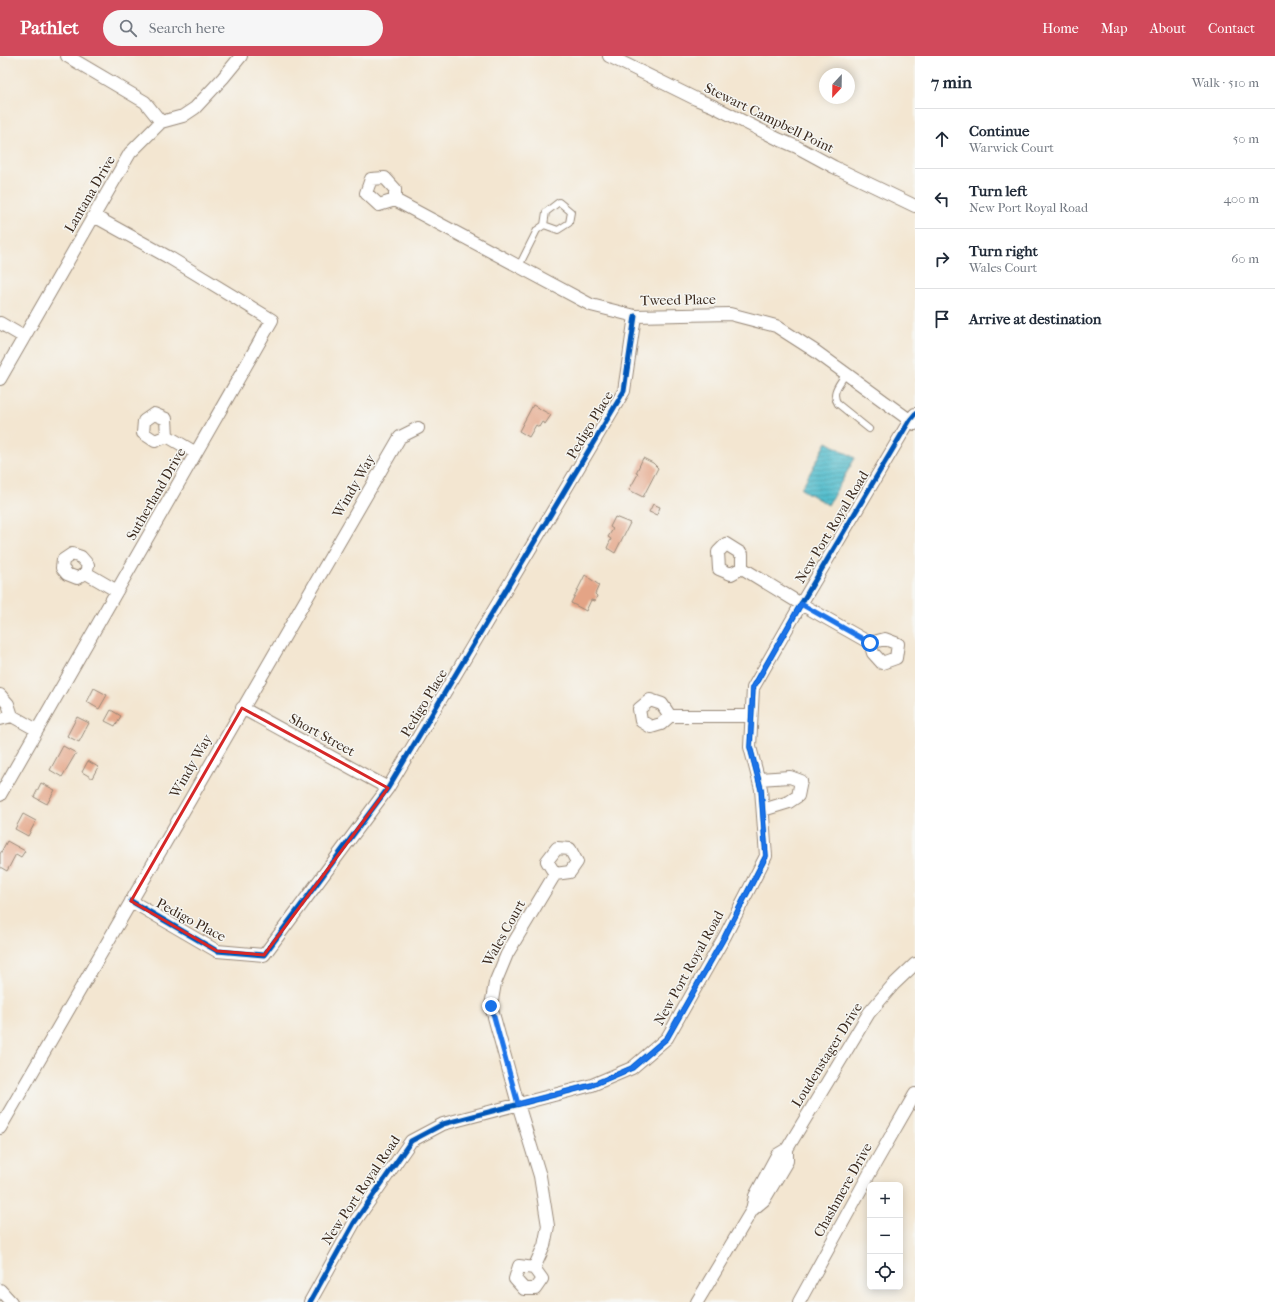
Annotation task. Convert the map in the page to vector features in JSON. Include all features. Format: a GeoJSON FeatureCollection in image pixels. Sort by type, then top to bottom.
{"type":"FeatureCollection","features":[{"type":"Feature","properties":{"kind":"street"},"geometry":{"type":"LineString","coordinates":[[67,56],[145,102],[161,122]]}},
{"type":"Feature","properties":{"kind":"street","name":"Lantana Drive"},"geometry":{"type":"LineString","coordinates":[[0,378],[130,153],[161,122],[183,116],[195,108],[241,56]]}},
{"type":"Feature","properties":{"kind":"street","name":"Stewart Campbell Point"},"geometry":{"type":"LineString","coordinates":[[609,56],[788,143],[838,170],[915,206]]}},
{"type":"Feature","properties":{"kind":"street","name":"Tweed Place"},"geometry":{"type":"LineString","coordinates":[[395,200],[591,305],[635,316],[730,314],[776,326],[815,351],[846,374],[913,419]]}},
{"type":"Feature","properties":{"kind":"street","name":"Sutherland Drive"},"geometry":{"type":"LineString","coordinates":[[0,795],[272,320],[161,253],[94,216]]}},
{"type":"Feature","properties":{"kind":"street","name":"Pedigo Place"},"geometry":{"type":"LineString","coordinates":[[131,901],[217,951],[264,955],[388,788],[624,391],[635,316]]}},
{"type":"Feature","properties":{"kind":"street"},"geometry":{"type":"LineString","coordinates":[[0,323],[24,337]]}},
{"type":"Feature","properties":{"kind":"street","name":"New Port Royal Road"},"geometry":{"type":"LineString","coordinates":[[310,1302],[354,1223],[411,1141],[443,1124],[592,1085],[632,1068],[667,1038],[725,936],[766,856],[761,789],[750,747],[753,688],[801,604],[913,419]]}},
{"type":"Feature","properties":{"kind":"street","name":"Windy Way"},"geometry":{"type":"LineString","coordinates":[[0,1128],[400,437],[418,428]]}},
{"type":"Feature","properties":{"kind":"street"},"geometry":{"type":"LineString","coordinates":[[167,436],[196,453]]}},
{"type":"Feature","properties":{"kind":"street"},"geometry":{"type":"LineString","coordinates":[[742,568],[801,604],[870,643]]}},
{"type":"Feature","properties":{"kind":"street"},"geometry":{"type":"LineString","coordinates":[[86,574],[117,591]]}},
{"type":"Feature","properties":{"kind":"street"},"geometry":{"type":"LineString","coordinates":[[0,695],[8,704],[6,718],[37,730]]}},
{"type":"Feature","properties":{"kind":"street","name":"Short Street"},"geometry":{"type":"LineString","coordinates":[[242,708],[388,788]]}},
{"type":"Feature","properties":{"kind":"street"},"geometry":{"type":"LineString","coordinates":[[670,716],[751,716]]}},
{"type":"Feature","properties":{"kind":"street"},"geometry":{"type":"LineString","coordinates":[[759,779],[790,777],[801,781],[798,796],[789,802],[763,810]]}},
{"type":"Feature","properties":{"kind":"street","name":"Wales Court"},"geometry":{"type":"LineString","coordinates":[[534,1268],[544,1246],[548,1226],[540,1176],[491,1006],[494,983],[507,954],[555,874]]}},
{"type":"Feature","properties":{"kind":"street","name":"Loudenstager Drive"},"geometry":{"type":"LineString","coordinates":[[697,1302],[752,1210],[755,1196],[777,1155],[787,1149],[869,1013],[893,985],[915,964]]}},
{"type":"Feature","properties":{"kind":"street","name":"Chashmere Drive"},"geometry":{"type":"LineString","coordinates":[[799,1302],[915,1094]]}},
{"type":"Feature","properties":{"kind":"street"},"geometry":{"type":"LineString","coordinates":[[0,1290],[11,1302]]}},
{"type":"Feature","properties":{"kind":"lane"},"geometry":{"type":"LineString","coordinates":[[519,266],[537,230],[544,225],[546,212],[559,202],[571,212],[569,223],[558,230],[544,225]]}},
{"type":"Feature","properties":{"kind":"lane"},"geometry":{"type":"LineString","coordinates":[[846,374],[835,391],[835,400],[870,429]]}},
{"type":"Feature","properties":{"kind":"highlighted area"},"geometry":{"type":"Polygon","coordinates":[[[242,708],[388,788],[264,955],[217,951],[131,901],[242,708]]]}},
{"type":"Feature","properties":{"kind":"water"},"geometry":{"type":"Polygon","coordinates":[[[827,442],[855,458],[828,505],[801,489],[827,442]]]}},
{"type":"Feature","properties":{"kind":"building"},"geometry":{"type":"Polygon","coordinates":[[[533,405],[551,415],[545,424],[542,422],[539,427],[536,425],[529,437],[519,431],[533,405]]]}},
{"type":"Feature","properties":{"kind":"building"},"geometry":{"type":"Polygon","coordinates":[[[643,458],[653,463],[658,468],[643,497],[629,490],[638,474],[636,473],[643,458]]]}},
{"type":"Feature","properties":{"kind":"building"},"geometry":{"type":"Polygon","coordinates":[[[653,504],[660,507],[657,515],[649,512],[653,504]]]}},
{"type":"Feature","properties":{"kind":"building"},"geometry":{"type":"Polygon","coordinates":[[[615,517],[630,523],[615,553],[607,548],[611,539],[608,537],[613,529],[610,527],[615,517]]]}},
{"type":"Feature","properties":{"kind":"building"},"geometry":{"type":"Polygon","coordinates":[[[585,575],[599,585],[595,594],[597,596],[595,601],[591,600],[586,611],[571,603],[585,575]]]}},
{"type":"Feature","properties":{"kind":"building"},"geometry":{"type":"Polygon","coordinates":[[[94,688],[107,695],[99,709],[87,702],[94,688]]]}},
{"type":"Feature","properties":{"kind":"building"},"geometry":{"type":"Polygon","coordinates":[[[111,710],[121,716],[115,726],[105,721],[111,710]]]}},
{"type":"Feature","properties":{"kind":"building"},"geometry":{"type":"Polygon","coordinates":[[[77,717],[89,723],[79,742],[67,736],[77,717]]]}},
{"type":"Feature","properties":{"kind":"building"},"geometry":{"type":"Polygon","coordinates":[[[63,746],[76,753],[62,777],[50,770],[63,746]]]}},
{"type":"Feature","properties":{"kind":"building"},"geometry":{"type":"Polygon","coordinates":[[[88,761],[98,767],[92,778],[82,772],[88,761]]]}},
{"type":"Feature","properties":{"kind":"building"},"geometry":{"type":"Polygon","coordinates":[[[41,783],[55,790],[47,804],[34,797],[41,783]]]}},
{"type":"Feature","properties":{"kind":"building"},"geometry":{"type":"Polygon","coordinates":[[[23,814],[36,821],[28,836],[15,829],[23,814]]]}},
{"type":"Feature","properties":{"kind":"building"},"geometry":{"type":"Polygon","coordinates":[[[7,841],[25,851],[21,857],[16,854],[7,871],[0,867],[0,854],[7,841]]]}},
{"type":"Feature","properties":{"kind":"cycle path"},"geometry":{"type":"LineString","coordinates":[[131,901],[217,951],[264,955],[388,788],[624,391],[635,316]]}},
{"type":"Feature","properties":{"kind":"cycle path"},"geometry":{"type":"LineString","coordinates":[[310,1302],[354,1223],[411,1141],[443,1124],[592,1085],[632,1068],[667,1038],[725,936],[766,856],[761,789],[750,747],[753,688],[801,604],[910,420],[915,414]]}},
{"type":"Feature","properties":{"kind":"route"},"geometry":{"type":"LineString","coordinates":[[491,1006],[518,1104],[592,1085],[632,1068],[667,1038],[725,936],[766,856],[761,789],[750,747],[753,688],[801,604],[870,643]]}}]}
